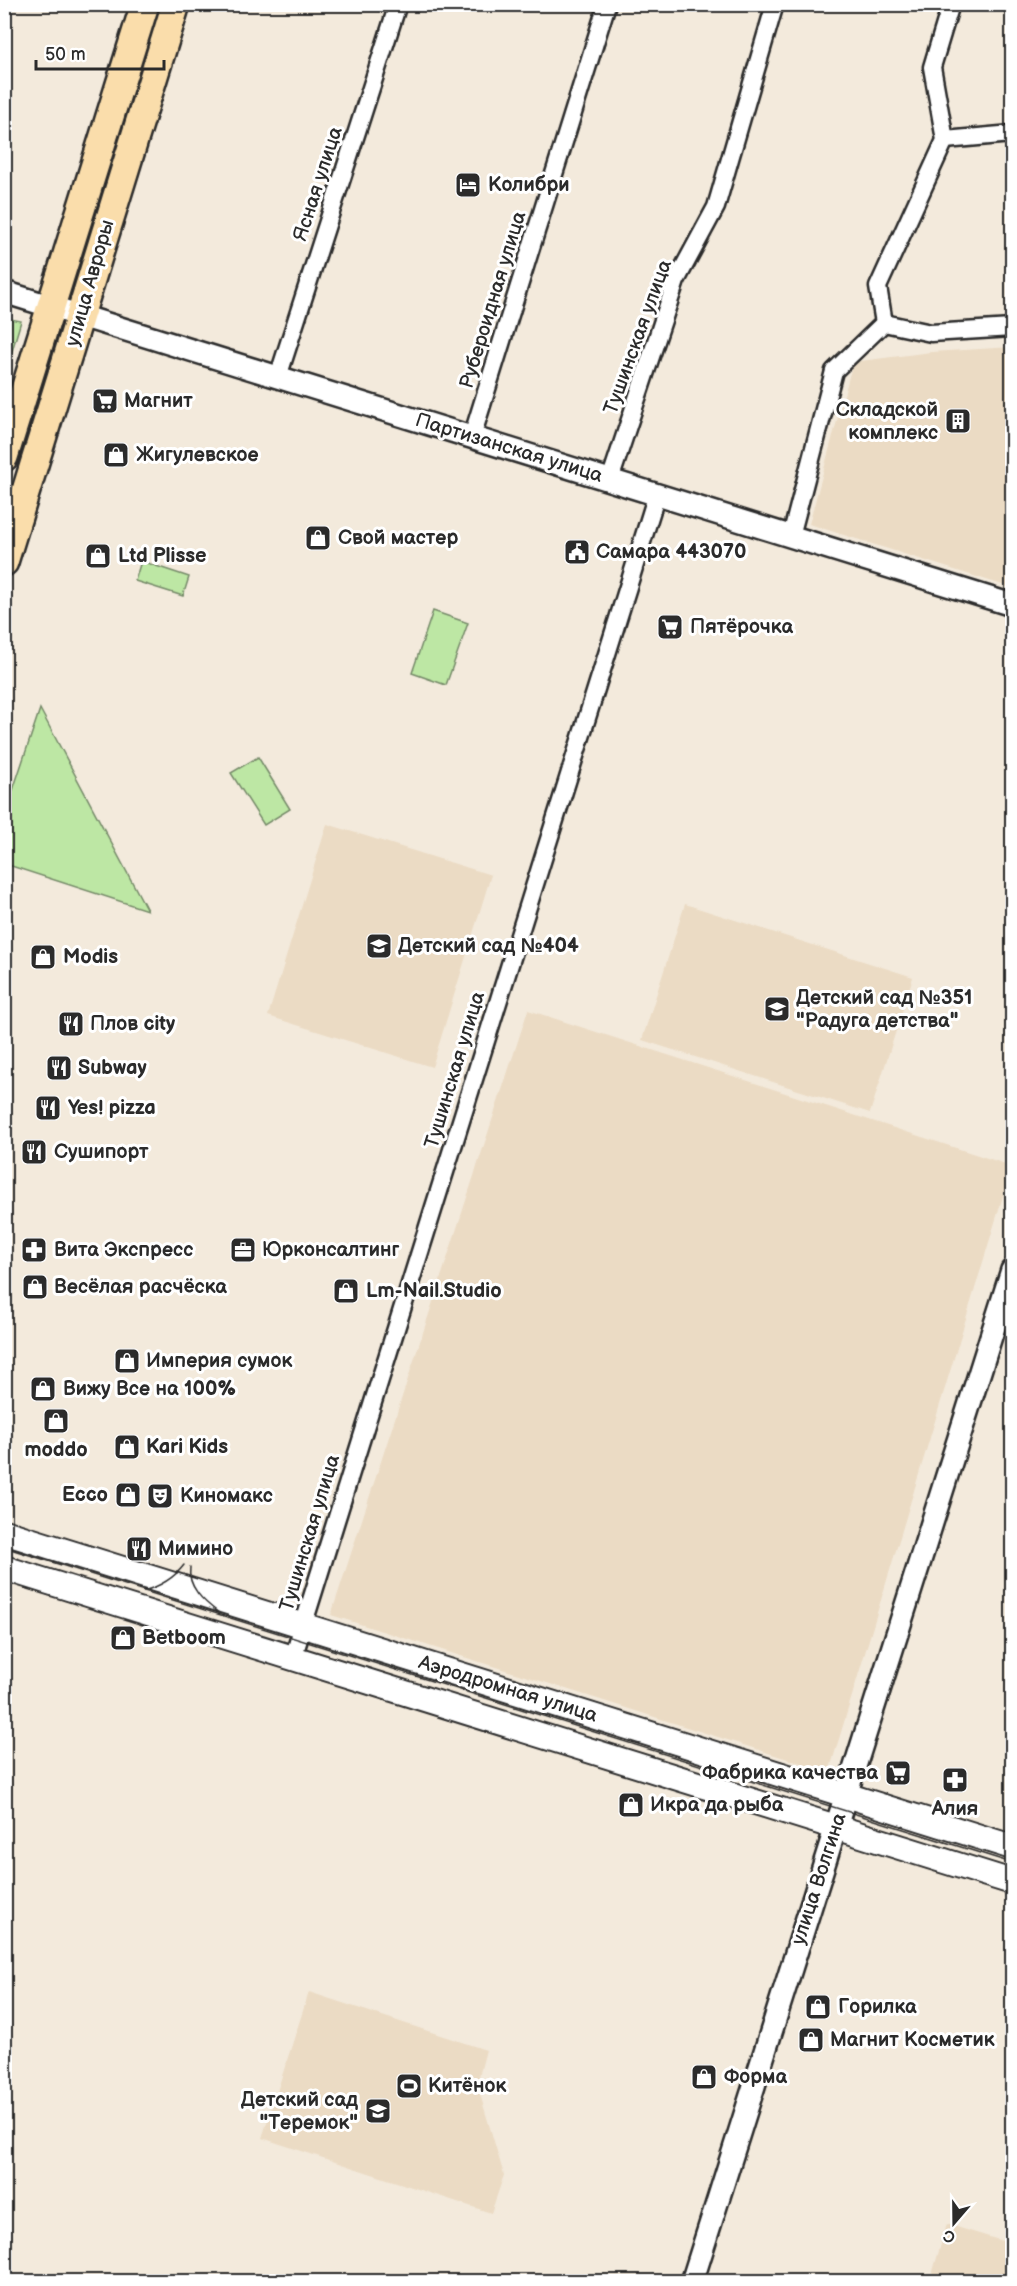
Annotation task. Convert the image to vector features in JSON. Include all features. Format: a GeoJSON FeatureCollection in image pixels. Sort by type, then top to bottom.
{"type":"FeatureCollection","features":[{"type":"Feature","properties":{"kind":"main road","name":"улица Авроры"},"geometry":{"type":"LineString","coordinates":[[4,457],[145,4]]}},
{"type":"Feature","properties":{"kind":"main road","name":"улица Авроры"},"geometry":{"type":"LineString","coordinates":[[4,562],[176,4]]}},
{"type":"Feature","properties":{"kind":"main road","name":"Аэродромная улица"},"geometry":{"type":"LineString","coordinates":[[4,1532],[1012,1847]]}},
{"type":"Feature","properties":{"kind":"main road","name":"Аэродромная улица"},"geometry":{"type":"LineString","coordinates":[[4,1568],[1012,1882]]}},
{"type":"Feature","properties":{"kind":"street","name":"Ясная улица"},"geometry":{"type":"LineString","coordinates":[[278,377],[398,4]]}},
{"type":"Feature","properties":{"kind":"street","name":"Рубероидная улица"},"geometry":{"type":"LineString","coordinates":[[472,437],[607,4]]}},
{"type":"Feature","properties":{"kind":"street","name":"Тушинская улица"},"geometry":{"type":"LineString","coordinates":[[610,480],[676,281],[716,207],[775,4]]}},
{"type":"Feature","properties":{"kind":"street"},"geometry":{"type":"LineString","coordinates":[[884,323],[878,287],[945,140],[932,67],[951,4]]}},
{"type":"Feature","properties":{"kind":"street"},"geometry":{"type":"LineString","coordinates":[[945,140],[1012,134]]}},
{"type":"Feature","properties":{"kind":"street","name":"Партизанская улица"},"geometry":{"type":"LineString","coordinates":[[4,292],[1012,605]]}},
{"type":"Feature","properties":{"kind":"street"},"geometry":{"type":"LineString","coordinates":[[884,323],[931,333],[1012,328]]}},
{"type":"Feature","properties":{"kind":"street"},"geometry":{"type":"LineString","coordinates":[[791,536],[834,371],[884,323]]}},
{"type":"Feature","properties":{"kind":"street","name":"Тушинская улица"},"geometry":{"type":"LineString","coordinates":[[293,1658],[657,494]]}},
{"type":"Feature","properties":{"kind":"street","name":"улица Волгина"},"geometry":{"type":"LineString","coordinates":[[692,2282],[1012,1270]]}},
{"type":"Feature","properties":{"kind":"shaded area"},"geometry":{"type":"Polygon","coordinates":[[[1012,347],[1012,588],[809,524],[853,362],[931,352],[1012,347]]]}},
{"type":"Feature","properties":{"kind":"shaded area","name":"Детский сад №404"},"geometry":{"type":"Polygon","coordinates":[[[327,824],[491,875],[432,1067],[268,1016],[327,824]]]}},
{"type":"Feature","properties":{"kind":"shaded area","name":"Детский сад №351 \"Радуга детства\""},"geometry":{"type":"Polygon","coordinates":[[[685,904],[913,977],[870,1113],[642,1040],[685,904]]]}},
{"type":"Feature","properties":{"kind":"shaded area"},"geometry":{"type":"Polygon","coordinates":[[[528,1010],[1012,1166],[829,1772],[331,1615],[528,1010]]]}},
{"type":"Feature","properties":{"kind":"shaded area","name":"Детский сад \"Теремок\""},"geometry":{"type":"Polygon","coordinates":[[[309,1992],[486,2050],[477,2084],[504,2175],[491,2213],[262,2138],[309,1992]]]}},
{"type":"Feature","properties":{"kind":"shaded area"},"geometry":{"type":"Polygon","coordinates":[[[947,2224],[1012,2244],[1012,2281],[930,2281],[947,2224]]]}},
{"type":"Feature","properties":{"kind":"green space"},"geometry":{"type":"Polygon","coordinates":[[[4,318],[21,321],[5,374],[4,318]]]}},
{"type":"Feature","properties":{"kind":"green space"},"geometry":{"type":"Polygon","coordinates":[[[141,561],[189,577],[183,596],[135,581],[141,561]]]}},
{"type":"Feature","properties":{"kind":"green space"},"geometry":{"type":"Polygon","coordinates":[[[433,611],[468,623],[446,685],[412,673],[433,611]]]}},
{"type":"Feature","properties":{"kind":"green space"},"geometry":{"type":"Polygon","coordinates":[[[40,709],[147,910],[5,864],[5,814],[40,709]]]}},
{"type":"Feature","properties":{"kind":"green space"},"geometry":{"type":"Polygon","coordinates":[[[258,757],[290,809],[264,825],[231,773],[258,757]]]}},
{"type":"Feature","properties":{"kind":"tram line"},"geometry":{"type":"LineString","coordinates":[[4,1547],[1012,1863]]}},
{"type":"Feature","properties":{"kind":"tram line"},"geometry":{"type":"LineString","coordinates":[[143,1591],[165,1581],[184,1565]]}},
{"type":"Feature","properties":{"kind":"tram line"},"geometry":{"type":"LineString","coordinates":[[190,1567],[194,1587],[202,1599],[219,1613]]}},
{"type":"Feature","properties":{"kind":"place","name":"Колибри"},"geometry":{"type":"Point","coordinates":[468,185]}},
{"type":"Feature","properties":{"kind":"place","name":"Магнит"},"geometry":{"type":"Point","coordinates":[105,401]}},
{"type":"Feature","properties":{"kind":"place","name":"Складской комплекс"},"geometry":{"type":"Point","coordinates":[958,421]}},
{"type":"Feature","properties":{"kind":"place","name":"Жигулевское"},"geometry":{"type":"Point","coordinates":[116,455]}},
{"type":"Feature","properties":{"kind":"place","name":"Свой мастер"},"geometry":{"type":"Point","coordinates":[318,538]}},
{"type":"Feature","properties":{"kind":"place","name":"Самара 443070"},"geometry":{"type":"Point","coordinates":[577,552]}},
{"type":"Feature","properties":{"kind":"place","name":"Ltd Plisse"},"geometry":{"type":"Point","coordinates":[98,556]}},
{"type":"Feature","properties":{"kind":"place","name":"Пятёрочка"},"geometry":{"type":"Point","coordinates":[670,627]}},
{"type":"Feature","properties":{"kind":"place","name":"Детский сад №404"},"geometry":{"type":"Point","coordinates":[379,946]}},
{"type":"Feature","properties":{"kind":"place","name":"Modis"},"geometry":{"type":"Point","coordinates":[43,957]}},
{"type":"Feature","properties":{"kind":"place","name":"Детский сад №351 \"Радуга детства\""},"geometry":{"type":"Point","coordinates":[777,1009]}},
{"type":"Feature","properties":{"kind":"place","name":"Плов city"},"geometry":{"type":"Point","coordinates":[71,1024]}},
{"type":"Feature","properties":{"kind":"place","name":"Subway"},"geometry":{"type":"Point","coordinates":[59,1068]}},
{"type":"Feature","properties":{"kind":"place","name":"Yes! pizza"},"geometry":{"type":"Point","coordinates":[48,1108]}},
{"type":"Feature","properties":{"kind":"place","name":"Сушипорт"},"geometry":{"type":"Point","coordinates":[34,1152]}},
{"type":"Feature","properties":{"kind":"place","name":"Вита Экспресс"},"geometry":{"type":"Point","coordinates":[34,1250]}},
{"type":"Feature","properties":{"kind":"place","name":"Юрконсалтинг"},"geometry":{"type":"Point","coordinates":[243,1250]}},
{"type":"Feature","properties":{"kind":"place","name":"Весёлая расчёска"},"geometry":{"type":"Point","coordinates":[35,1287]}},
{"type":"Feature","properties":{"kind":"place","name":"Lm-Nail.Studio"},"geometry":{"type":"Point","coordinates":[346,1291]}},
{"type":"Feature","properties":{"kind":"place","name":"Империя сумок"},"geometry":{"type":"Point","coordinates":[127,1361]}},
{"type":"Feature","properties":{"kind":"place","name":"Вижу Все на 100%"},"geometry":{"type":"Point","coordinates":[43,1389]}},
{"type":"Feature","properties":{"kind":"place","name":"moddo"},"geometry":{"type":"Point","coordinates":[56,1421]}},
{"type":"Feature","properties":{"kind":"place","name":"Kari Kids"},"geometry":{"type":"Point","coordinates":[127,1447]}},
{"type":"Feature","properties":{"kind":"place","name":"Ecco"},"geometry":{"type":"Point","coordinates":[128,1495]}},
{"type":"Feature","properties":{"kind":"place","name":"Киномакс"},"geometry":{"type":"Point","coordinates":[160,1496]}},
{"type":"Feature","properties":{"kind":"place","name":"Мимино"},"geometry":{"type":"Point","coordinates":[139,1549]}},
{"type":"Feature","properties":{"kind":"place","name":"Betboom"},"geometry":{"type":"Point","coordinates":[123,1638]}},
{"type":"Feature","properties":{"kind":"place","name":"Фабрика качества"},"geometry":{"type":"Point","coordinates":[898,1773]}},
{"type":"Feature","properties":{"kind":"place","name":"Алия"},"geometry":{"type":"Point","coordinates":[955,1780]}},
{"type":"Feature","properties":{"kind":"place","name":"Икра да рыба"},"geometry":{"type":"Point","coordinates":[631,1805]}},
{"type":"Feature","properties":{"kind":"place","name":"Горилка"},"geometry":{"type":"Point","coordinates":[818,2007]}},
{"type":"Feature","properties":{"kind":"place","name":"Магнит Косметик"},"geometry":{"type":"Point","coordinates":[811,2040]}},
{"type":"Feature","properties":{"kind":"place","name":"Форма"},"geometry":{"type":"Point","coordinates":[704,2077]}},
{"type":"Feature","properties":{"kind":"place","name":"Китёнок"},"geometry":{"type":"Point","coordinates":[409,2086]}},
{"type":"Feature","properties":{"kind":"place","name":"Детский сад \"Теремок\""},"geometry":{"type":"Point","coordinates":[378,2111]}}]}
